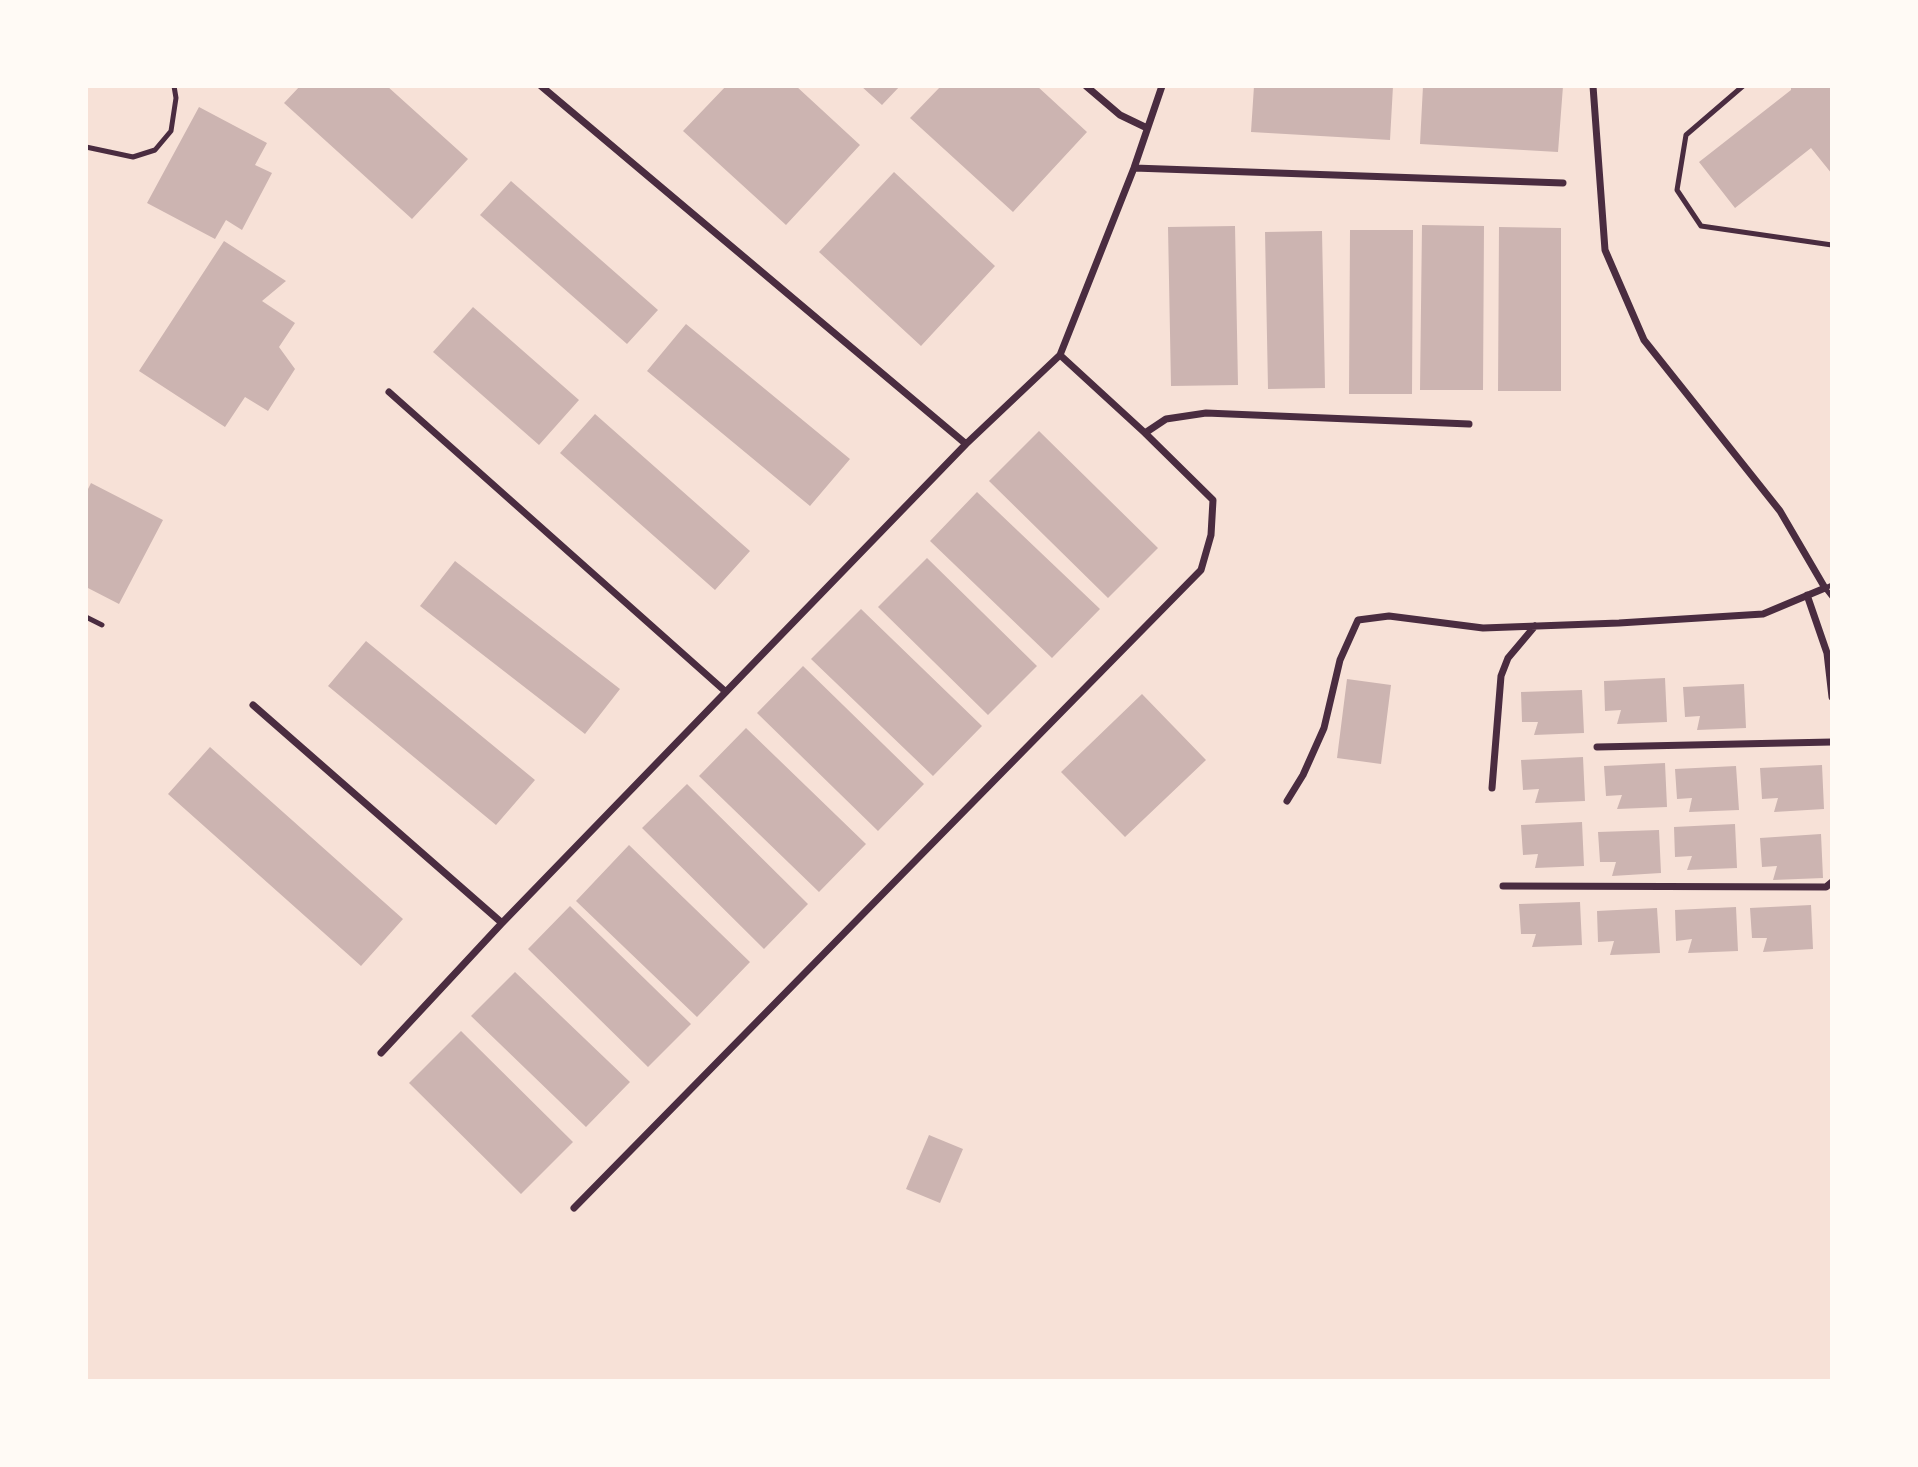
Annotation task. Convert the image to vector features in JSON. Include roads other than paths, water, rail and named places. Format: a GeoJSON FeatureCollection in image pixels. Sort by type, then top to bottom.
{"type":"FeatureCollection","features":[{"type":"Feature","properties":{"kind":"street"},"geometry":{"type":"LineString","coordinates":[[541,86],[966,444]]}},
{"type":"Feature","properties":{"kind":"street"},"geometry":{"type":"LineString","coordinates":[[1086,86],[1120,115],[1147,128]]}},
{"type":"Feature","properties":{"kind":"street"},"geometry":{"type":"LineString","coordinates":[[381,1053],[502,923],[966,444],[1060,355],[1134,168],[1162,86]]}},
{"type":"Feature","properties":{"kind":"street"},"geometry":{"type":"LineString","coordinates":[[1287,801],[1303,775],[1324,728],[1340,660],[1358,620],[1389,616],[1483,628],[1763,614],[1828,586],[1780,511],[1644,340],[1605,250],[1593,86]]}},
{"type":"Feature","properties":{"kind":"street"},"geometry":{"type":"LineString","coordinates":[[1134,168],[1563,183]]}},
{"type":"Feature","properties":{"kind":"street"},"geometry":{"type":"LineString","coordinates":[[574,1208],[1201,570],[1210,535],[1213,500],[1060,355]]}},
{"type":"Feature","properties":{"kind":"street"},"geometry":{"type":"LineString","coordinates":[[389,392],[726,692]]}},
{"type":"Feature","properties":{"kind":"street"},"geometry":{"type":"LineString","coordinates":[[1145,433],[1166,419],[1206,413],[1469,424]]}},
{"type":"Feature","properties":{"kind":"street"},"geometry":{"type":"LineString","coordinates":[[1807,595],[1828,653],[1832,697]]}},
{"type":"Feature","properties":{"kind":"street"},"geometry":{"type":"LineString","coordinates":[[1492,788],[1502,676],[1508,659],[1535,626]]}},
{"type":"Feature","properties":{"kind":"street"},"geometry":{"type":"LineString","coordinates":[[253,705],[502,923]]}},
{"type":"Feature","properties":{"kind":"street"},"geometry":{"type":"LineString","coordinates":[[1597,747],[1832,742]]}},
{"type":"Feature","properties":{"kind":"street"},"geometry":{"type":"LineString","coordinates":[[1503,886],[1826,887],[1832,882]]}},
{"type":"Feature","properties":{"kind":"lane"},"geometry":{"type":"LineString","coordinates":[[86,147],[133,157],[155,150],[171,131],[176,98],[174,86]]}},
{"type":"Feature","properties":{"kind":"lane"},"geometry":{"type":"LineString","coordinates":[[1743,86],[1686,135],[1676,190],[1701,226],[1832,245]]}},
{"type":"Feature","properties":{"kind":"lane"},"geometry":{"type":"LineString","coordinates":[[1828,586],[1832,597]]}},
{"type":"Feature","properties":{"kind":"lane"},"geometry":{"type":"LineString","coordinates":[[86,617],[102,625]]}}]}
